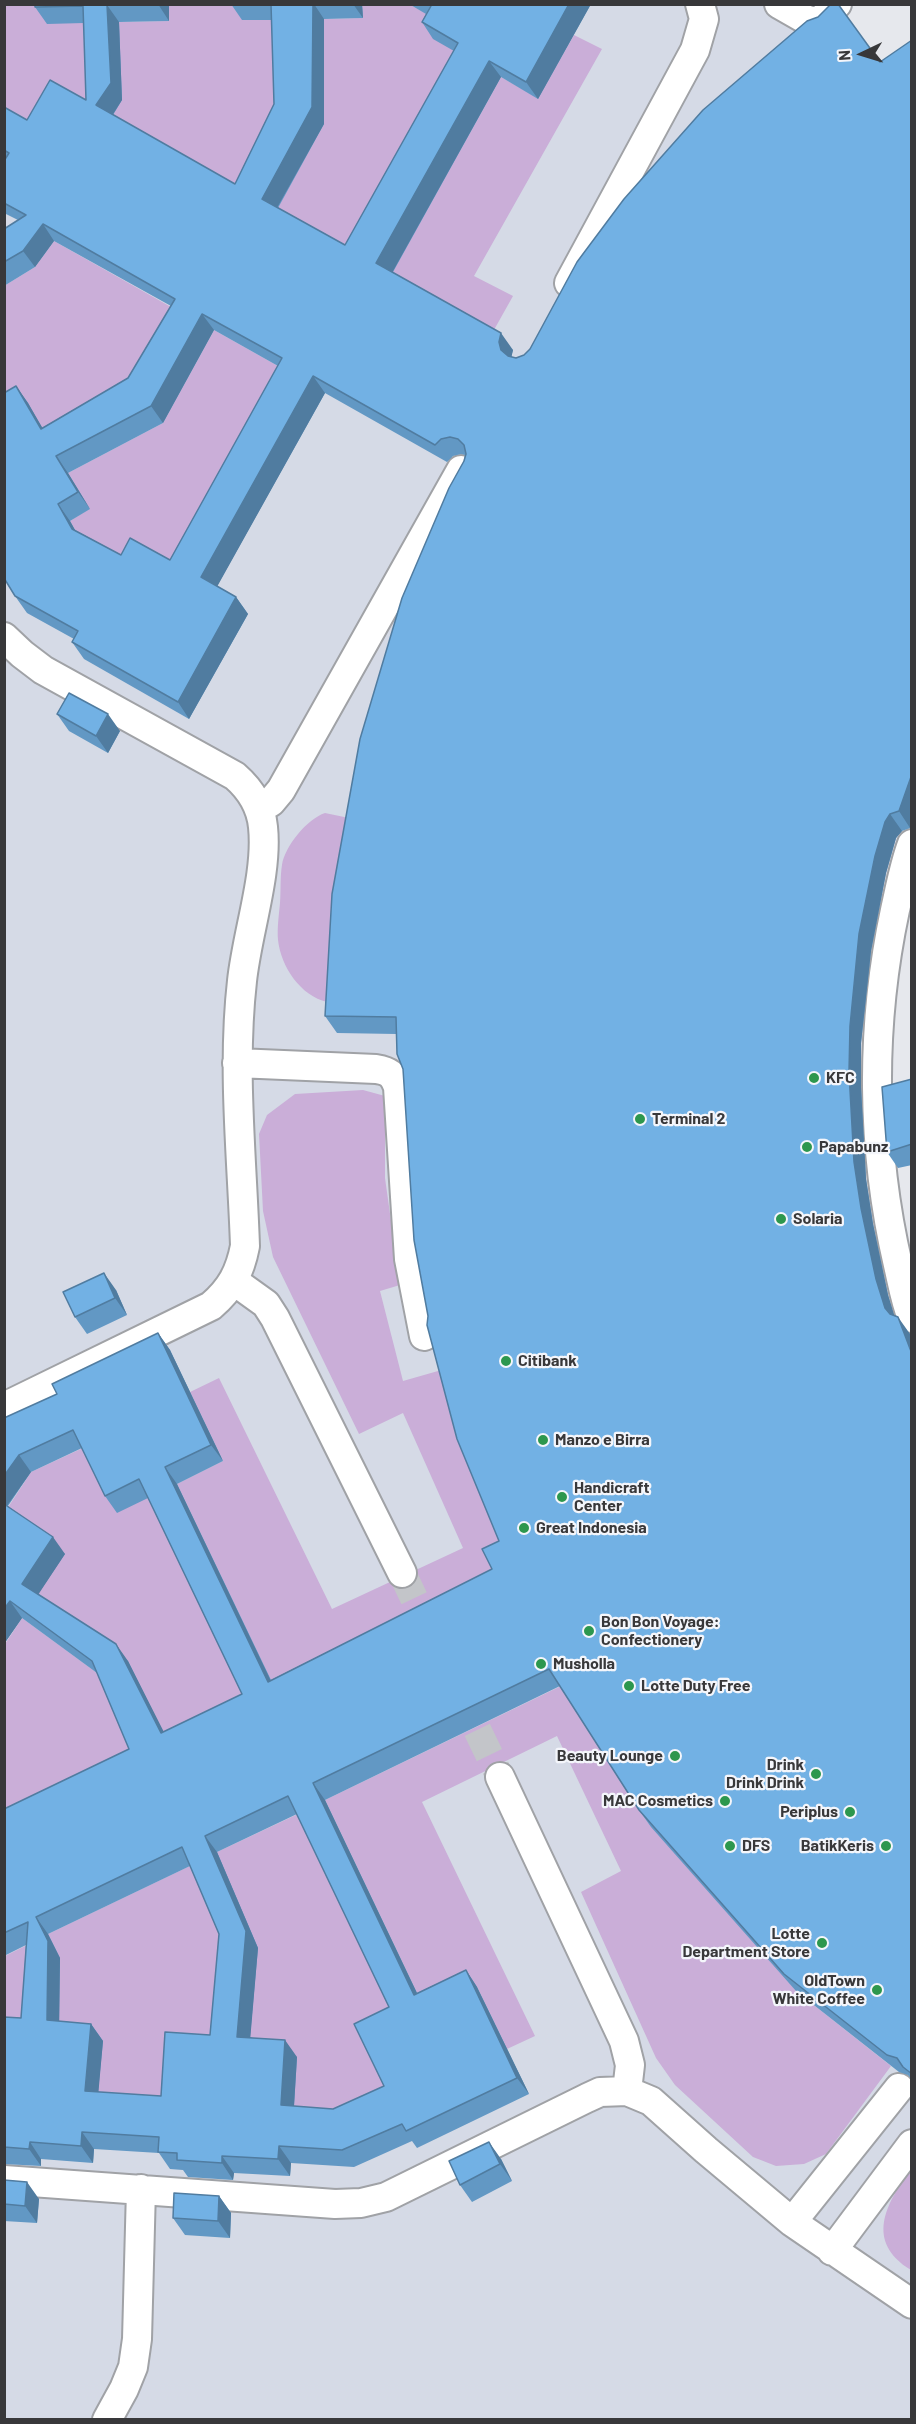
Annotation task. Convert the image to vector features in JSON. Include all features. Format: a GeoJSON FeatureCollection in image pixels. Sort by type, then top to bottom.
{"type":"FeatureCollection","features":[{"type":"Feature","properties":{"kind":"street"},"geometry":{"type":"LineString","coordinates":[[555,307],[695,50],[704,19],[700,4]]}},
{"type":"Feature","properties":{"kind":"street"},"geometry":{"type":"LineString","coordinates":[[779,4],[807,20],[819,22],[837,4]]}},
{"type":"Feature","properties":{"kind":"street"},"geometry":{"type":"LineString","coordinates":[[260,809],[271,802],[280,790],[461,470]]}},
{"type":"Feature","properties":{"kind":"street"},"geometry":{"type":"LineString","coordinates":[[4,637],[44,670],[235,776],[253,796],[260,809],[264,843],[242,981],[237,1063],[238,1128],[245,1246],[242,1265],[234,1281],[211,1306],[4,1407]]}},
{"type":"Feature","properties":{"kind":"street"},"geometry":{"type":"LineString","coordinates":[[912,844],[906,859],[890,932],[878,1012],[877,1089],[882,1172],[891,1234],[912,1318]]}},
{"type":"Feature","properties":{"kind":"street"},"geometry":{"type":"LineString","coordinates":[[237,1063],[376,1069],[387,1071],[394,1076],[398,1087],[409,1259],[424,1336]]}},
{"type":"Feature","properties":{"kind":"street"},"geometry":{"type":"LineString","coordinates":[[234,1281],[266,1304],[275,1318],[402,1573]]}},
{"type":"Feature","properties":{"kind":"street"},"geometry":{"type":"LineString","coordinates":[[500,1777],[624,2041],[630,2065],[627,2091]]}},
{"type":"Feature","properties":{"kind":"street"},"geometry":{"type":"LineString","coordinates":[[792,2222],[899,2088]]}},
{"type":"Feature","properties":{"kind":"street"},"geometry":{"type":"LineString","coordinates":[[4,2180],[335,2204],[361,2203],[386,2197],[600,2092],[627,2091],[639,2094],[662,2109],[706,2150],[792,2222],[912,2304]]}},
{"type":"Feature","properties":{"kind":"street"},"geometry":{"type":"LineString","coordinates":[[832,2251],[912,2144]]}},
{"type":"Feature","properties":{"kind":"street"},"geometry":{"type":"LineString","coordinates":[[107,2420],[133,2367],[141,2189]]}},
{"type":"Feature","properties":{"kind":"shaded area"},"geometry":{"type":"Polygon","coordinates":[[[169,4],[242,5],[283,19],[285,121],[247,200],[108,122],[119,22],[169,21],[169,4]]]}},
{"type":"Feature","properties":{"kind":"shaded area"},"geometry":{"type":"Polygon","coordinates":[[[409,4],[443,23],[470,60],[357,262],[273,215],[324,124],[324,19],[362,18],[362,5],[409,4]]]}},
{"type":"Feature","properties":{"kind":"shaded area"},"geometry":{"type":"Polygon","coordinates":[[[5,5],[850,5],[853,8],[845,15],[892,79],[912,65],[912,825],[901,855],[884,931],[901,1309],[912,1339],[911,2419],[5,2419],[5,5]]]}},
{"type":"Feature","properties":{"kind":"shaded area"},"geometry":{"type":"Polygon","coordinates":[[[5,5],[47,5],[47,23],[95,23],[97,95],[39,137],[5,117],[5,5]]]}},
{"type":"Feature","properties":{"kind":"shaded area"},"geometry":{"type":"Polygon","coordinates":[[[574,35],[602,49],[474,276],[513,296],[490,337],[388,280],[501,77],[538,98],[574,35]]]}},
{"type":"Feature","properties":{"kind":"shaded area"},"geometry":{"type":"Polygon","coordinates":[[[54,241],[187,316],[140,395],[53,446],[5,411],[4,286],[35,267],[54,241]]]}},
{"type":"Feature","properties":{"kind":"shaded area"},"geometry":{"type":"Polygon","coordinates":[[[214,330],[294,375],[181,577],[133,572],[84,546],[70,521],[89,509],[68,473],[163,423],[214,330]]]}},
{"type":"Feature","properties":{"kind":"shaded area"},"geometry":{"type":"Polygon","coordinates":[[[325,813],[349,818],[327,1002],[309,994],[294,979],[283,960],[278,935],[281,874],[287,850],[304,827],[325,813]]]}},
{"type":"Feature","properties":{"kind":"shaded area"},"geometry":{"type":"Polygon","coordinates":[[[363,1090],[385,1096],[385,1178],[400,1285],[380,1291],[403,1381],[445,1369],[511,1558],[503,1586],[279,1698],[177,1484],[223,1461],[190,1392],[219,1378],[332,1609],[463,1548],[403,1413],[359,1434],[273,1257],[263,1211],[259,1134],[267,1115],[295,1094],[363,1090]]]}},
{"type":"Feature","properties":{"kind":"shaded area"},"geometry":{"type":"Polygon","coordinates":[[[85,1447],[151,1496],[254,1710],[173,1750],[34,1601],[5,1512],[31,1472],[85,1447]]]}},
{"type":"Feature","properties":{"kind":"shaded area"},"geometry":{"type":"Polygon","coordinates":[[[22,1618],[104,1678],[141,1765],[5,1832],[5,1644],[22,1618]]]}},
{"type":"Feature","properties":{"kind":"shaded area"},"geometry":{"type":"Polygon","coordinates":[[[561,1686],[796,1991],[891,2066],[826,2154],[804,2164],[776,2166],[753,2157],[675,2085],[656,2058],[581,1892],[621,1871],[557,1736],[422,1802],[535,2036],[507,2049],[477,1987],[426,2012],[325,1800],[561,1686]]]}},
{"type":"Feature","properties":{"kind":"shaded area"},"geometry":{"type":"Polygon","coordinates":[[[300,1813],[401,2024],[396,2103],[293,2122],[249,2053],[217,1852],[300,1813]]]}},
{"type":"Feature","properties":{"kind":"shaded area"},"geometry":{"type":"Polygon","coordinates":[[[194,1864],[230,1951],[222,2052],[173,2113],[97,2108],[59,2037],[48,1934],[194,1864]]]}},
{"type":"Feature","properties":{"kind":"shaded area"},"geometry":{"type":"Polygon","coordinates":[[[29,1944],[33,2035],[5,2033],[5,1956],[29,1944]]]}},
{"type":"Feature","properties":{"kind":"shaded area"},"geometry":{"type":"Polygon","coordinates":[[[911,2170],[911,2270],[897,2259],[888,2247],[884,2235],[884,2222],[887,2209],[911,2170]]]}},
{"type":"Feature","properties":{"kind":"building","name":"Terminal 2"},"geometry":{"type":"Polygon","coordinates":[[[35,4],[136,4],[107,5],[111,83],[96,105],[235,184],[274,104],[271,4],[313,4],[312,107],[262,199],[345,245],[458,43],[422,22],[431,6],[429,4],[569,4],[526,82],[489,61],[376,263],[501,333],[499,342],[501,350],[508,356],[516,358],[524,355],[530,349],[577,262],[624,199],[703,110],[807,21],[818,17],[831,4],[838,4],[880,62],[912,40],[912,774],[899,811],[890,814],[885,822],[875,856],[859,934],[850,1026],[849,1072],[854,1162],[876,1279],[885,1308],[890,1314],[898,1317],[912,1354],[912,2074],[897,2058],[887,2055],[784,1974],[639,1810],[549,1669],[313,1783],[414,1995],[466,1970],[517,2078],[406,2131],[402,2124],[342,2150],[279,2146],[278,2159],[222,2156],[222,2163],[177,2160],[177,2153],[158,2152],[159,2137],[82,2132],[81,2146],[30,2142],[29,2149],[4,2147],[4,2017],[21,2018],[28,1922],[4,1933],[4,1809],[129,1749],[92,1661],[10,1601],[4,1609],[4,1504],[53,1537],[22,1584],[116,1644],[161,1733],[242,1694],[139,1479],[105,1496],[73,1430],[19,1455],[4,1476],[4,1418],[57,1394],[52,1384],[158,1333],[211,1445],[165,1467],[268,1682],[492,1569],[482,1549],[499,1541],[457,1439],[427,1325],[428,1316],[414,1240],[403,1069],[397,1054],[396,1017],[325,1016],[332,894],[360,739],[402,598],[449,488],[464,461],[466,454],[464,445],[458,439],[450,437],[441,439],[435,445],[313,376],[201,577],[236,597],[178,702],[72,642],[78,631],[15,596],[4,578],[4,393],[16,386],[41,429],[128,378],[175,299],[43,224],[23,251],[4,262],[4,229],[26,215],[4,203],[4,161],[9,153],[4,150],[4,107],[27,120],[50,80],[86,100],[83,6],[35,7],[35,4]],[[202,314],[151,406],[56,456],[78,492],[58,504],[72,529],[121,555],[130,538],[170,560],[282,358],[202,314]],[[288,1796],[205,1836],[246,1931],[237,2037],[285,2040],[281,2105],[333,2109],[384,2086],[354,2024],[389,2007],[288,1796]],[[182,1847],[36,1917],[48,1941],[47,2020],[91,2024],[85,2091],[161,2096],[165,2032],[210,2035],[219,1934],[182,1847]]]}},
{"type":"Feature","properties":{"kind":"building"},"geometry":{"type":"Polygon","coordinates":[[[69,693],[108,714],[96,736],[57,714],[69,693]]]}},
{"type":"Feature","properties":{"kind":"building"},"geometry":{"type":"Polygon","coordinates":[[[912,1079],[912,1144],[887,1152],[882,1087],[912,1079]]]}},
{"type":"Feature","properties":{"kind":"building"},"geometry":{"type":"Polygon","coordinates":[[[104,1273],[115,1298],[75,1317],[63,1292],[104,1273]]]}},
{"type":"Feature","properties":{"kind":"building"},"geometry":{"type":"Polygon","coordinates":[[[489,2142],[500,2164],[460,2185],[449,2161],[489,2142]]]}},
{"type":"Feature","properties":{"kind":"building"},"geometry":{"type":"Polygon","coordinates":[[[4,2180],[27,2182],[25,2206],[4,2204],[4,2180]]]}},
{"type":"Feature","properties":{"kind":"building"},"geometry":{"type":"Polygon","coordinates":[[[174,2193],[219,2196],[218,2221],[173,2218],[174,2193]]]}},
{"type":"Feature","properties":{"kind":"tunnel"},"geometry":{"type":"LineString","coordinates":[[402,1573],[434,1640]]}},
{"type":"Feature","properties":{"kind":"tunnel"},"geometry":{"type":"LineString","coordinates":[[459,1692],[500,1777]]}},
{"type":"Feature","properties":{"kind":"place","name":"KFC"},"geometry":{"type":"Point","coordinates":[814,1078]}},
{"type":"Feature","properties":{"kind":"place","name":"Terminal 2"},"geometry":{"type":"Point","coordinates":[640,1119]}},
{"type":"Feature","properties":{"kind":"place","name":"Papabunz"},"geometry":{"type":"Point","coordinates":[807,1147]}},
{"type":"Feature","properties":{"kind":"place","name":"Solaria"},"geometry":{"type":"Point","coordinates":[781,1219]}},
{"type":"Feature","properties":{"kind":"place","name":"Citibank"},"geometry":{"type":"Point","coordinates":[506,1361]}},
{"type":"Feature","properties":{"kind":"place","name":"Manzo e Birra"},"geometry":{"type":"Point","coordinates":[543,1440]}},
{"type":"Feature","properties":{"kind":"place","name":"Handicraft Center"},"geometry":{"type":"Point","coordinates":[562,1497]}},
{"type":"Feature","properties":{"kind":"place","name":"Great Indonesia"},"geometry":{"type":"Point","coordinates":[524,1528]}},
{"type":"Feature","properties":{"kind":"place","name":"Bon Bon Voyage: Confectionery"},"geometry":{"type":"Point","coordinates":[589,1631]}},
{"type":"Feature","properties":{"kind":"place","name":"Musholla"},"geometry":{"type":"Point","coordinates":[541,1664]}},
{"type":"Feature","properties":{"kind":"place","name":"Lotte Duty Free"},"geometry":{"type":"Point","coordinates":[629,1686]}},
{"type":"Feature","properties":{"kind":"place","name":"Beauty Lounge"},"geometry":{"type":"Point","coordinates":[675,1756]}},
{"type":"Feature","properties":{"kind":"place","name":"Drink Drink Drink"},"geometry":{"type":"Point","coordinates":[816,1774]}},
{"type":"Feature","properties":{"kind":"place","name":"MAC Cosmetics"},"geometry":{"type":"Point","coordinates":[725,1801]}},
{"type":"Feature","properties":{"kind":"place","name":"Periplus"},"geometry":{"type":"Point","coordinates":[850,1812]}},
{"type":"Feature","properties":{"kind":"place","name":"DFS"},"geometry":{"type":"Point","coordinates":[730,1846]}},
{"type":"Feature","properties":{"kind":"place","name":"BatikKeris"},"geometry":{"type":"Point","coordinates":[886,1846]}},
{"type":"Feature","properties":{"kind":"place","name":"Lotte Department Store"},"geometry":{"type":"Point","coordinates":[822,1943]}},
{"type":"Feature","properties":{"kind":"place","name":"OldTown White Coffee"},"geometry":{"type":"Point","coordinates":[877,1990]}}]}
